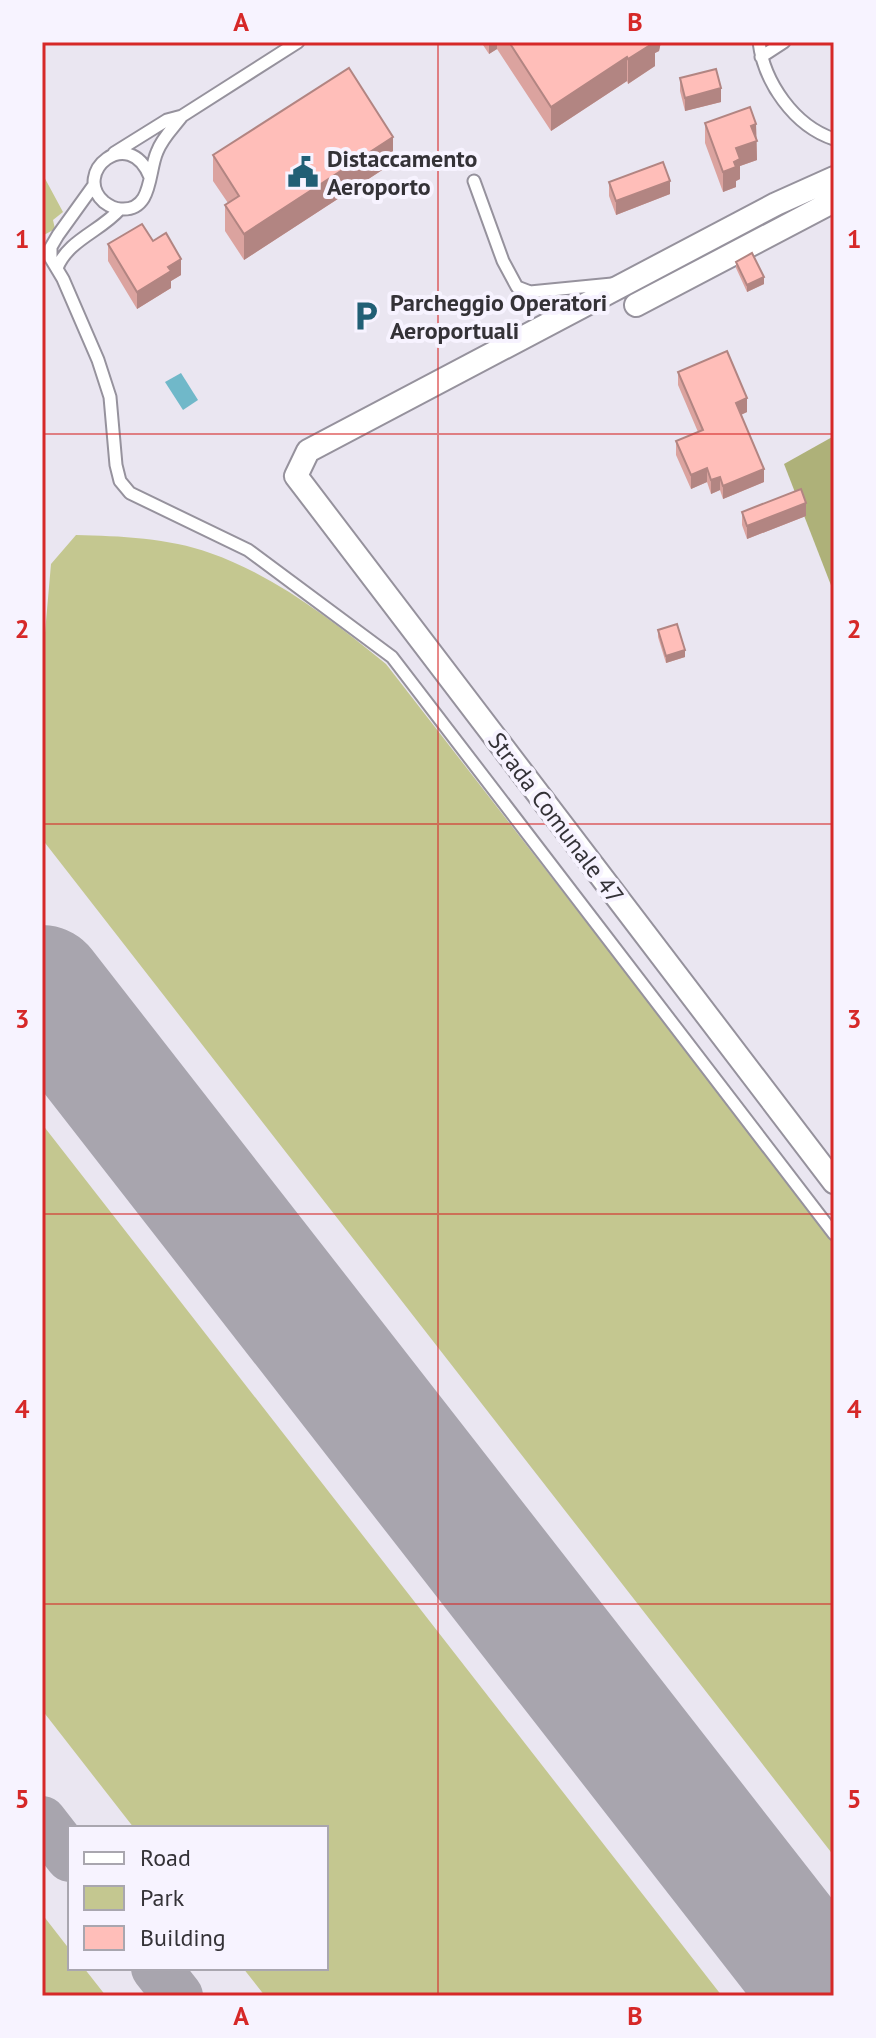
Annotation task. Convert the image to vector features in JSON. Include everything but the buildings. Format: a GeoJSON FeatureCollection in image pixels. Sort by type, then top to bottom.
{"type":"FeatureCollection","features":[{"type":"Feature","properties":{"kind":"street"},"geometry":{"type":"LineString","coordinates":[[625,283],[776,204],[834,178]]}},
{"type":"Feature","properties":{"kind":"street"},"geometry":{"type":"LineString","coordinates":[[636,305],[834,201]]}},
{"type":"Feature","properties":{"kind":"street","name":"Strada Comunale 47"},"geometry":{"type":"LineString","coordinates":[[625,283],[308,451],[296,476],[834,1182]]}},
{"type":"Feature","properties":{"kind":"lane"},"geometry":{"type":"LineString","coordinates":[[182,116],[158,149],[149,189],[143,200],[132,207],[120,209],[108,205],[99,197],[94,185],[95,173],[101,162],[167,120],[182,116],[298,42]]}},
{"type":"Feature","properties":{"kind":"lane"},"geometry":{"type":"LineString","coordinates":[[759,42],[766,73],[795,116],[834,139]]}},
{"type":"Feature","properties":{"kind":"lane"},"geometry":{"type":"LineString","coordinates":[[761,57],[784,42]]}},
{"type":"Feature","properties":{"kind":"lane"},"geometry":{"type":"LineString","coordinates":[[112,155],[124,153],[136,157],[145,165],[150,177]]}},
{"type":"Feature","properties":{"kind":"lane"},"geometry":{"type":"LineString","coordinates":[[474,181],[503,261],[517,287],[530,292],[625,283]]}},
{"type":"Feature","properties":{"kind":"lane"},"geometry":{"type":"LineString","coordinates":[[94,185],[51,247],[51,259],[106,384],[120,481],[130,493],[248,550],[392,657],[834,1234]]}},
{"type":"Feature","properties":{"kind":"lane"},"geometry":{"type":"LineString","coordinates":[[57,268],[70,247],[109,221],[120,209]]}},
{"type":"Feature","properties":{"kind":"green space"},"geometry":{"type":"Polygon","coordinates":[[[42,173],[63,212],[53,220],[55,229],[42,236],[42,173]]]}},
{"type":"Feature","properties":{"kind":"green space"},"geometry":{"type":"Polygon","coordinates":[[[834,436],[834,593],[784,464],[834,436]]]}},
{"type":"Feature","properties":{"kind":"green space"},"geometry":{"type":"Polygon","coordinates":[[[76,535],[161,541],[210,553],[281,587],[386,664],[834,1241],[834,1856],[42,839],[42,667],[51,564],[76,535]]]}},
{"type":"Feature","properties":{"kind":"green space"},"geometry":{"type":"Polygon","coordinates":[[[42,1124],[722,1996],[265,1996],[245,1970],[328,1970],[328,1826],[132,1826],[42,1710],[42,1124]]]}},
{"type":"Feature","properties":{"kind":"green space"},"geometry":{"type":"Polygon","coordinates":[[[42,1914],[68,1947],[68,1970],[86,1970],[106,1996],[42,1996],[42,1914]]]}},
{"type":"Feature","properties":{"kind":"water"},"geometry":{"type":"Polygon","coordinates":[[[181,373],[198,400],[183,410],[165,382],[181,373]]]}},
{"type":"Feature","properties":{"kind":"taxiway"},"geometry":{"type":"LineString","coordinates":[[42,994],[57,1007]]}},
{"type":"Feature","properties":{"kind":"taxiway"},"geometry":{"type":"LineString","coordinates":[[42,1821],[68,1854]]}},
{"type":"Feature","properties":{"kind":"taxiway"},"geometry":{"type":"LineString","coordinates":[[158,1970],[178,1996]]}},
{"type":"Feature","properties":{"kind":"runway"},"geometry":{"type":"LineString","coordinates":[[42,988],[828,1996]]}},
{"type":"Feature","properties":{"kind":"place","name":"Distaccamento Aeroporto"},"geometry":{"type":"Point","coordinates":[303,172]}},
{"type":"Feature","properties":{"kind":"place","name":"Parcheggio Operatori Aeroportuali"},"geometry":{"type":"Point","coordinates":[366,316]}}]}
